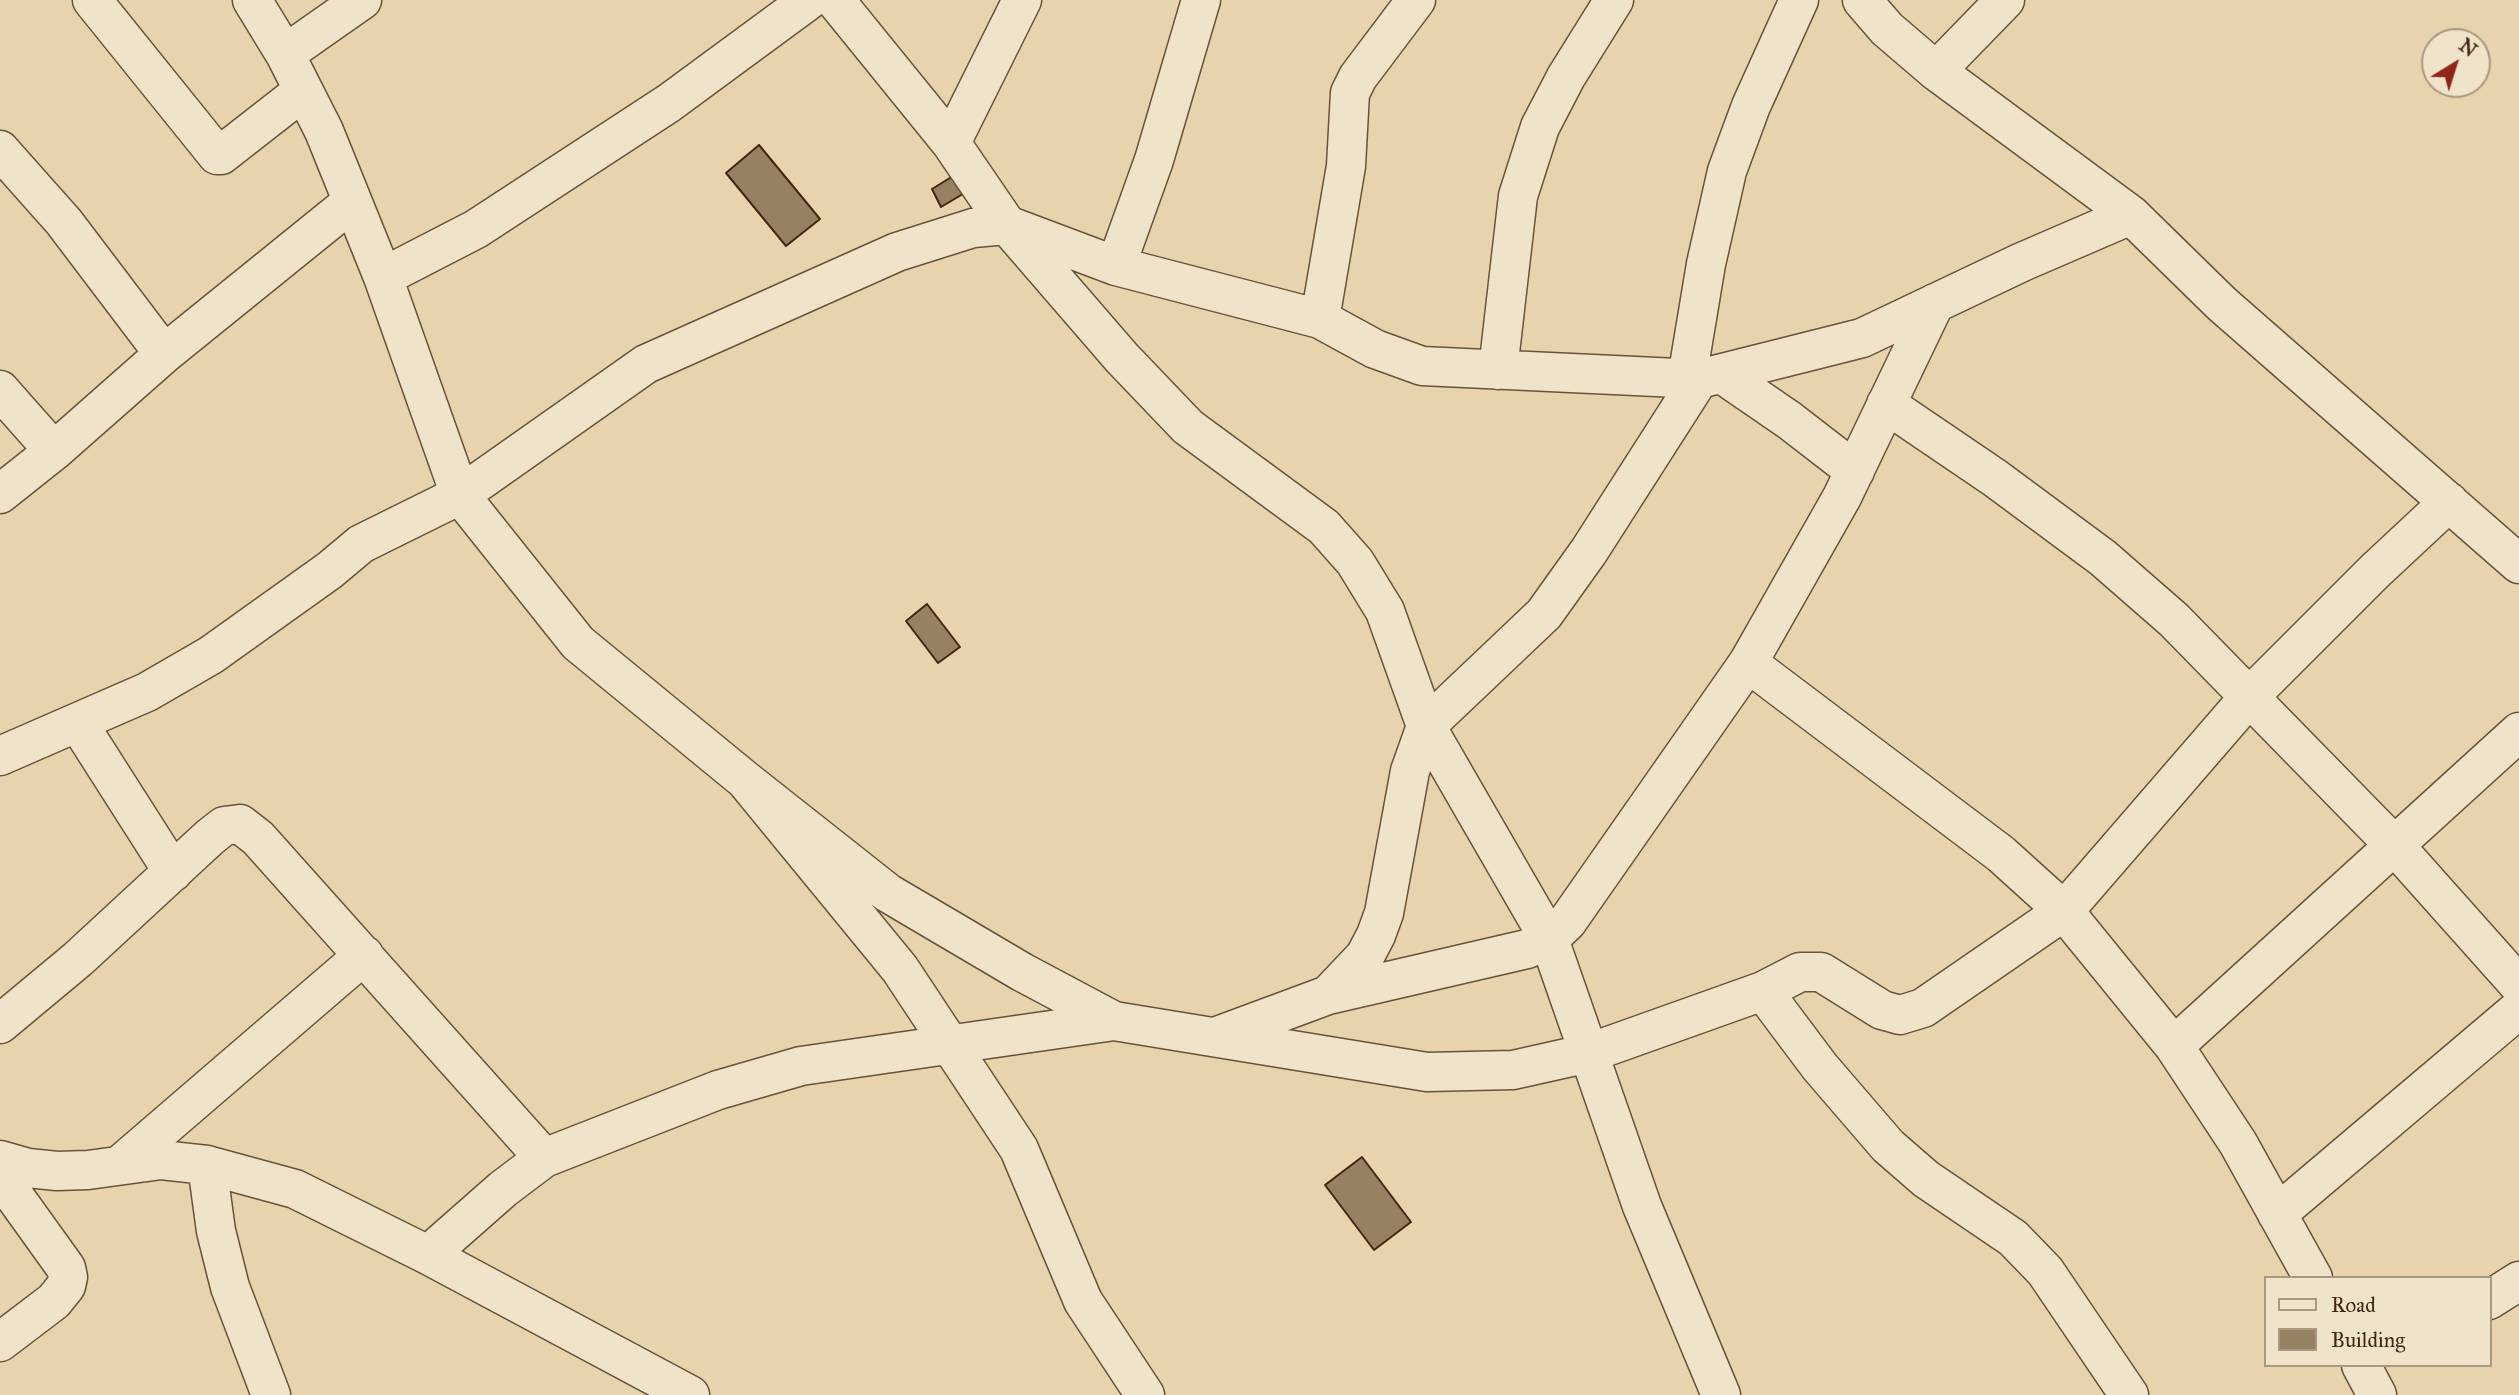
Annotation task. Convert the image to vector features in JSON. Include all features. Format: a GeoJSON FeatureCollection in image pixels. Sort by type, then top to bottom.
{"type":"FeatureCollection","features":[{"type":"Feature","properties":{"kind":"street"},"geometry":{"type":"LineString","coordinates":[[92,0],[217,155],[221,155],[303,91]]}},
{"type":"Feature","properties":{"kind":"street"},"geometry":{"type":"LineString","coordinates":[[252,0],[285,54],[324,131],[383,277],[460,495],[578,643],[888,893],[1022,972],[1114,1021]]}},
{"type":"Feature","properties":{"kind":"street"},"geometry":{"type":"LineString","coordinates":[[285,54],[362,0]]}},
{"type":"Feature","properties":{"kind":"street"},"geometry":{"type":"LineString","coordinates":[[383,277],[487,222],[668,103],[809,0]]}},
{"type":"Feature","properties":{"kind":"street"},"geometry":{"type":"LineString","coordinates":[[835,0],[951,143],[1006,225],[1188,428],[1324,527],[1355,562],[1385,611],[1426,726],[1549,939],[1642,1206],[1721,1395]]}},
{"type":"Feature","properties":{"kind":"street"},"geometry":{"type":"LineString","coordinates":[[951,143],[1022,0]]}},
{"type":"Feature","properties":{"kind":"street"},"geometry":{"type":"LineString","coordinates":[[1116,266],[1154,160],[1201,0]]}},
{"type":"Feature","properties":{"kind":"street"},"geometry":{"type":"LineString","coordinates":[[1320,319],[1346,166],[1350,93],[1358,77],[1416,0]]}},
{"type":"Feature","properties":{"kind":"street"},"geometry":{"type":"LineString","coordinates":[[1498,370],[1518,196],[1540,127],[1566,76],[1614,0]]}},
{"type":"Feature","properties":{"kind":"street"},"geometry":{"type":"LineString","coordinates":[[1328,995],[1365,956],[1376,935],[1384,912],[1410,771],[1426,726],[1544,614],[1589,551],[1702,377],[1706,264],[1727,171],[1751,106],[1799,0]]}},
{"type":"Feature","properties":{"kind":"street"},"geometry":{"type":"LineString","coordinates":[[1863,0],[1887,29],[1936,71],[2131,215],[2216,298],[2519,564]]}},
{"type":"Feature","properties":{"kind":"street"},"geometry":{"type":"LineString","coordinates":[[1936,71],[2005,0]]}},
{"type":"Feature","properties":{"kind":"street"},"geometry":{"type":"LineString","coordinates":[[0,150],[64,222],[164,354]]}},
{"type":"Feature","properties":{"kind":"street"},"geometry":{"type":"LineString","coordinates":[[0,494],[54,451],[164,354],[352,202]]}},
{"type":"Feature","properties":{"kind":"street"},"geometry":{"type":"LineString","coordinates":[[0,756],[147,692],[211,655],[330,570],[361,544],[460,495],[646,364],[897,252],[973,228],[1006,225],[1116,266],[1320,319],[1375,349],[1422,366],[1702,377],[1862,338],[2131,215]]}},
{"type":"Feature","properties":{"kind":"street"},"geometry":{"type":"LineString","coordinates":[[1218,1036],[1328,995],[1527,949],[1549,939],[1567,922],[1748,663],[1854,471],[1935,303]]}},
{"type":"Feature","properties":{"kind":"street"},"geometry":{"type":"LineString","coordinates":[[1702,377],[1789,420],[1854,471]]}},
{"type":"Feature","properties":{"kind":"street"},"geometry":{"type":"LineString","coordinates":[[0,390],[54,451]]}},
{"type":"Feature","properties":{"kind":"street"},"geometry":{"type":"LineString","coordinates":[[1886,404],[1995,478],[2103,558],[2174,620],[2395,846],[2519,985]]}},
{"type":"Feature","properties":{"kind":"street"},"geometry":{"type":"LineString","coordinates":[[428,1255],[503,1189],[544,1158],[718,1090],[801,1066],[1114,1021],[1218,1036],[1427,1073],[1513,1070],[1589,1053],[1763,991],[1800,971],[1821,972],[1882,1010],[1900,1015],[1923,1008],[2064,911],[2250,696],[2375,571],[2449,502]]}},
{"type":"Feature","properties":{"kind":"street"},"geometry":{"type":"LineString","coordinates":[[1748,663],[2001,854],[2064,911],[2174,1046],[2238,1143],[2312,1276]]}},
{"type":"Feature","properties":{"kind":"street"},"geometry":{"type":"LineString","coordinates":[[78,723],[173,872]]}},
{"type":"Feature","properties":{"kind":"street"},"geometry":{"type":"LineString","coordinates":[[2174,1046],[2519,732]]}},
{"type":"Feature","properties":{"kind":"street"},"geometry":{"type":"LineString","coordinates":[[745,780],[900,969],[1020,1149],[1083,1301],[1145,1395]]}},
{"type":"Feature","properties":{"kind":"street"},"geometry":{"type":"LineString","coordinates":[[0,1024],[224,826],[240,824],[258,838],[544,1158]]}},
{"type":"Feature","properties":{"kind":"street"},"geometry":{"type":"LineString","coordinates":[[120,1165],[364,955]]}},
{"type":"Feature","properties":{"kind":"street"},"geometry":{"type":"LineString","coordinates":[[1763,991],[1820,1067],[1888,1146],[1926,1179],[2013,1238],[2045,1271],[2129,1395]]}},
{"type":"Feature","properties":{"kind":"street"},"geometry":{"type":"LineString","coordinates":[[2277,1214],[2519,1009]]}},
{"type":"Feature","properties":{"kind":"street"},"geometry":{"type":"LineString","coordinates":[[0,1160],[28,1168],[57,1171],[160,1160],[207,1165],[295,1189],[428,1255],[690,1395]]}},
{"type":"Feature","properties":{"kind":"street"},"geometry":{"type":"LineString","coordinates":[[207,1165],[216,1231],[230,1287],[271,1395]]}},
{"type":"Feature","properties":{"kind":"street"},"geometry":{"type":"LineString","coordinates":[[0,1176],[66,1268],[68,1276],[66,1286],[54,1301],[0,1342]]}},
{"type":"Feature","properties":{"kind":"street"},"geometry":{"type":"LineString","coordinates":[[2491,1299],[2519,1281]]}},
{"type":"Feature","properties":{"kind":"building"},"geometry":{"type":"Polygon","coordinates":[[[759,145],[820,219],[786,246],[726,173],[759,145]]]}},
{"type":"Feature","properties":{"kind":"building"},"geometry":{"type":"Polygon","coordinates":[[[953,176],[963,194],[941,207],[932,189],[953,176]]]}},
{"type":"Feature","properties":{"kind":"building"},"geometry":{"type":"Polygon","coordinates":[[[927,604],[960,647],[938,663],[906,621],[927,604]]]}},
{"type":"Feature","properties":{"kind":"building"},"geometry":{"type":"Polygon","coordinates":[[[1362,1157],[1411,1222],[1374,1250],[1325,1185],[1362,1157]]]}}]}
